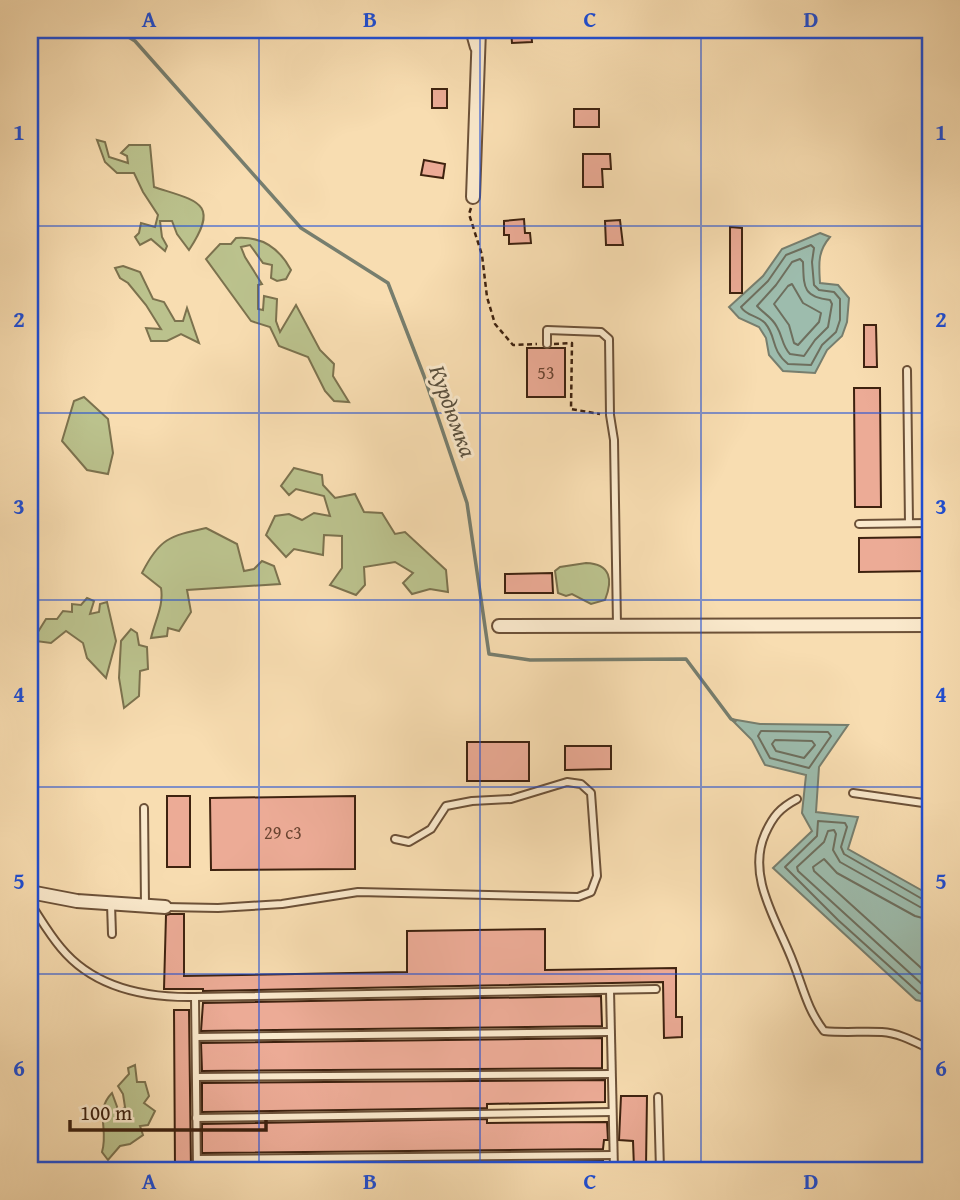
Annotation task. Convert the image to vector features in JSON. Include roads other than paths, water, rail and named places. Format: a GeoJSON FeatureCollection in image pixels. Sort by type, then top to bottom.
{"type":"FeatureCollection","features":[{"type":"Feature","properties":{"kind":"street"},"geometry":{"type":"LineString","coordinates":[[473,197],[479,30]]}},
{"type":"Feature","properties":{"kind":"street"},"geometry":{"type":"LineString","coordinates":[[499,626],[930,625]]}},
{"type":"Feature","properties":{"kind":"street"},"geometry":{"type":"LineString","coordinates":[[30,892],[111,904],[165,907]]}},
{"type":"Feature","properties":{"kind":"lane"},"geometry":{"type":"LineString","coordinates":[[469,30],[477,74]]}},
{"type":"Feature","properties":{"kind":"lane"},"geometry":{"type":"LineString","coordinates":[[547,344],[547,330],[601,332],[609,339],[610,415],[614,440],[617,627]]}},
{"type":"Feature","properties":{"kind":"lane"},"geometry":{"type":"LineString","coordinates":[[907,370],[909,523]]}},
{"type":"Feature","properties":{"kind":"lane"},"geometry":{"type":"LineString","coordinates":[[859,524],[930,523]]}},
{"type":"Feature","properties":{"kind":"lane"},"geometry":{"type":"LineString","coordinates":[[165,907],[218,908],[282,904],[358,892],[578,897],[592,892],[597,876],[591,793],[581,784],[567,782],[510,799],[472,801],[446,806],[431,829],[409,842],[395,839]]}},
{"type":"Feature","properties":{"kind":"lane"},"geometry":{"type":"LineString","coordinates":[[853,793],[930,804]]}},
{"type":"Feature","properties":{"kind":"lane"},"geometry":{"type":"LineString","coordinates":[[797,799],[780,808],[772,820],[762,842],[758,867],[764,892],[812,1015],[824,1031],[846,1034],[883,1032],[909,1039],[930,1049]]}},
{"type":"Feature","properties":{"kind":"lane"},"geometry":{"type":"LineString","coordinates":[[144,808],[145,906]]}},
{"type":"Feature","properties":{"kind":"lane"},"geometry":{"type":"LineString","coordinates":[[30,903],[33,914],[80,966],[121,988],[168,998],[656,989]]}},
{"type":"Feature","properties":{"kind":"lane"},"geometry":{"type":"LineString","coordinates":[[111,904],[111,934]]}},
{"type":"Feature","properties":{"kind":"lane"},"geometry":{"type":"LineString","coordinates":[[610,990],[614,1170]]}},
{"type":"Feature","properties":{"kind":"lane"},"geometry":{"type":"LineString","coordinates":[[195,997],[197,1170]]}},
{"type":"Feature","properties":{"kind":"lane"},"geometry":{"type":"LineString","coordinates":[[196,1037],[610,1032]]}},
{"type":"Feature","properties":{"kind":"lane"},"geometry":{"type":"LineString","coordinates":[[196,1077],[611,1074]]}},
{"type":"Feature","properties":{"kind":"lane"},"geometry":{"type":"LineString","coordinates":[[658,1097],[660,1170]]}},
{"type":"Feature","properties":{"kind":"lane"},"geometry":{"type":"LineString","coordinates":[[196,1118],[612,1112]]}},
{"type":"Feature","properties":{"kind":"lane"},"geometry":{"type":"LineString","coordinates":[[197,1158],[613,1155]]}},
{"type":"Feature","properties":{"kind":"water"},"geometry":{"type":"Polygon","coordinates":[[[820,233],[830,237],[821,253],[820,283],[838,285],[849,298],[847,322],[842,336],[827,350],[815,373],[783,371],[769,355],[766,338],[759,327],[739,318],[729,307],[763,276],[782,249],[820,233]]]}},
{"type":"Feature","properties":{"kind":"water"},"geometry":{"type":"Polygon","coordinates":[[[731,719],[760,724],[848,725],[819,767],[816,812],[858,817],[848,849],[930,895],[930,1003],[916,1000],[773,868],[812,831],[802,813],[806,775],[765,765],[752,740],[731,719]]]}},
{"type":"Feature","properties":{"kind":"waterway","name":"Курдюмка"},"geometry":{"type":"LineString","coordinates":[[117,30],[135,41],[301,228],[388,283],[424,376],[467,503],[489,654],[530,660],[686,659],[735,721]]}}]}
